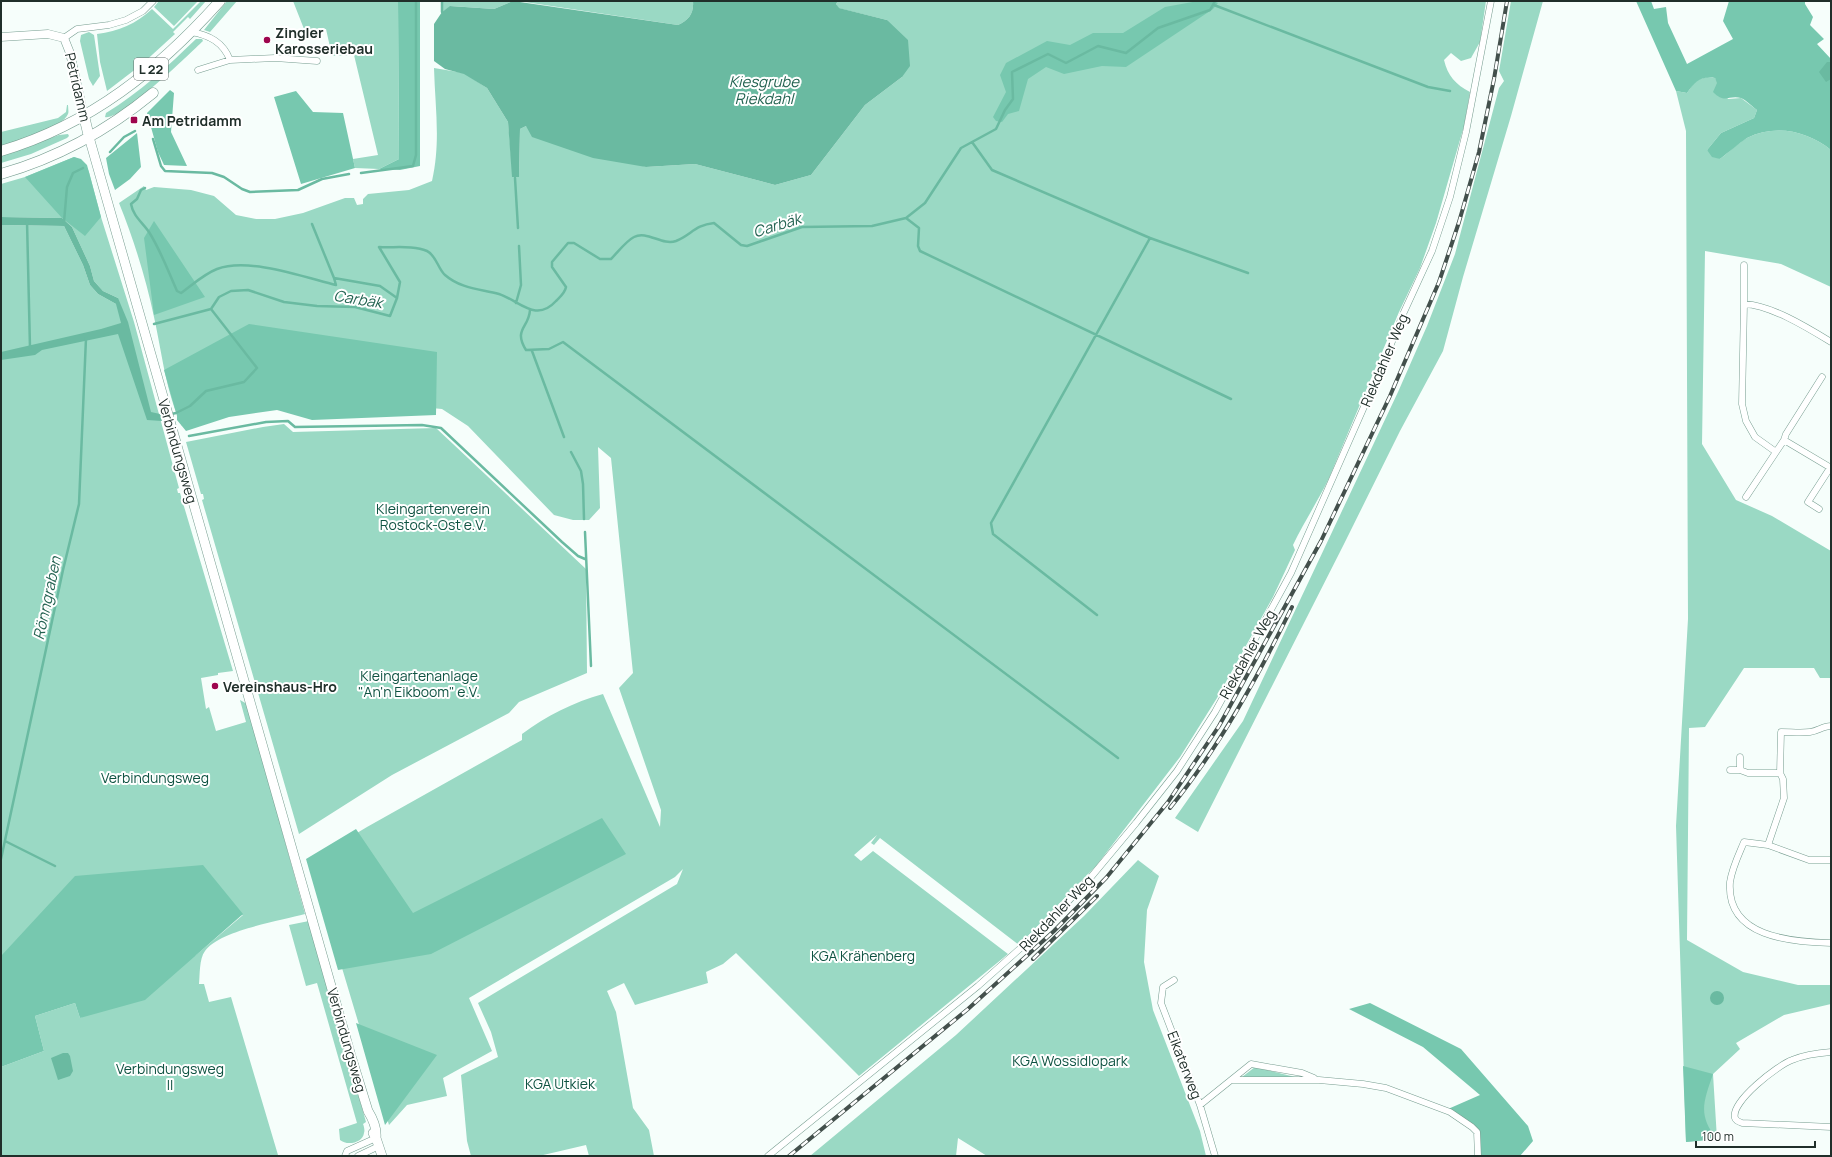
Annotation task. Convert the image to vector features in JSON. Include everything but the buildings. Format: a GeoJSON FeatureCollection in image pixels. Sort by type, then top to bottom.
{"type":"FeatureCollection","features":[{"type":"Feature","properties":{"kind":"main road","name":"L 22"},"geometry":{"type":"LineString","coordinates":[[1,151],[61,129],[114,97],[141,77],[191,32],[220,1]]}},
{"type":"Feature","properties":{"kind":"main road","name":"L 22"},"geometry":{"type":"LineString","coordinates":[[1,174],[36,162],[89,138],[113,123],[153,93]]}},
{"type":"Feature","properties":{"kind":"main road","name":"Petridamm"},"geometry":{"type":"LineString","coordinates":[[84,116],[89,138]]}},
{"type":"Feature","properties":{"kind":"main road","name":"Verbindungsweg"},"geometry":{"type":"LineString","coordinates":[[89,138],[368,1111],[372,1132],[378,1142],[382,1156]]}},
{"type":"Feature","properties":{"kind":"street","name":"Petridamm"},"geometry":{"type":"LineString","coordinates":[[64,38],[76,29],[109,25],[126,20],[143,11],[153,1]]}},
{"type":"Feature","properties":{"kind":"street","name":"Riekdahler Weg"},"geometry":{"type":"LineString","coordinates":[[768,1156],[978,986],[1042,929],[1091,877],[1136,823],[1177,771],[1215,712],[1291,573],[1432,250],[1448,205],[1466,132],[1491,1]]}},
{"type":"Feature","properties":{"kind":"street"},"geometry":{"type":"LineString","coordinates":[[191,32],[202,34],[221,44],[230,60]]}},
{"type":"Feature","properties":{"kind":"street","name":"Petridamm"},"geometry":{"type":"LineString","coordinates":[[1,37],[48,34],[64,38]]}},
{"type":"Feature","properties":{"kind":"street","name":"Petridamm"},"geometry":{"type":"LineString","coordinates":[[64,38],[70,53],[84,116]]}},
{"type":"Feature","properties":{"kind":"street"},"geometry":{"type":"LineString","coordinates":[[198,70],[230,60],[275,58],[317,61]]}},
{"type":"Feature","properties":{"kind":"street"},"geometry":{"type":"LineString","coordinates":[[1744,264],[1742,404],[1746,421],[1755,437],[1776,452]]}},
{"type":"Feature","properties":{"kind":"street"},"geometry":{"type":"LineString","coordinates":[[1744,304],[1753,305],[1799,323],[1831,342]]}},
{"type":"Feature","properties":{"kind":"street"},"geometry":{"type":"LineString","coordinates":[[1746,497],[1784,440],[1786,434],[1822,377]]}},
{"type":"Feature","properties":{"kind":"street"},"geometry":{"type":"LineString","coordinates":[[1784,440],[1831,468],[1806,501],[1819,510]]}},
{"type":"Feature","properties":{"kind":"street"},"geometry":{"type":"LineString","coordinates":[[1768,845],[1784,798],[1783,779],[1780,773],[1781,732],[1810,732],[1825,726],[1831,726]]}},
{"type":"Feature","properties":{"kind":"street"},"geometry":{"type":"LineString","coordinates":[[1740,757],[1740,770]]}},
{"type":"Feature","properties":{"kind":"street"},"geometry":{"type":"LineString","coordinates":[[1730,770],[1740,770],[1748,773],[1780,773]]}},
{"type":"Feature","properties":{"kind":"street"},"geometry":{"type":"LineString","coordinates":[[1831,860],[1809,860],[1768,845],[1744,842],[1733,869],[1730,881],[1731,896],[1735,910],[1744,922],[1755,930],[1785,940],[1810,943],[1831,943]]}},
{"type":"Feature","properties":{"kind":"street","name":"Eikaterweg"},"geometry":{"type":"LineString","coordinates":[[1174,980],[1162,987],[1161,1003],[1200,1105],[1215,1156]]}},
{"type":"Feature","properties":{"kind":"street"},"geometry":{"type":"LineString","coordinates":[[1831,1052],[1814,1053],[1791,1060],[1771,1072],[1750,1091],[1735,1111],[1736,1120],[1742,1123],[1831,1127]]}},
{"type":"Feature","properties":{"kind":"street"},"geometry":{"type":"LineString","coordinates":[[1200,1105],[1251,1064],[1302,1073],[1319,1080]]}},
{"type":"Feature","properties":{"kind":"street"},"geometry":{"type":"LineString","coordinates":[[1232,1080],[1319,1080],[1363,1084],[1386,1088],[1450,1112],[1472,1127],[1477,1132],[1478,1156]]}},
{"type":"Feature","properties":{"kind":"street"},"geometry":{"type":"LineString","coordinates":[[346,1156],[348,1151],[378,1142]]}},
{"type":"Feature","properties":{"kind":"street"},"geometry":{"type":"LineString","coordinates":[[358,1156],[378,1142]]}},
{"type":"Feature","properties":{"kind":"green space"},"geometry":{"type":"Polygon","coordinates":[[[159,1],[198,1],[174,26],[154,7],[159,1]]]}},
{"type":"Feature","properties":{"kind":"green space"},"geometry":{"type":"Polygon","coordinates":[[[201,1],[206,1],[190,19],[188,17],[173,32],[175,34],[141,65],[107,91],[100,62],[97,34],[113,31],[127,26],[140,19],[152,9],[173,29],[201,1]]]}},
{"type":"Feature","properties":{"kind":"green space"},"geometry":{"type":"Polygon","coordinates":[[[227,1],[237,1],[210,32],[204,30],[227,1]]]}},
{"type":"Feature","properties":{"kind":"green space"},"geometry":{"type":"Polygon","coordinates":[[[293,1],[398,1],[399,159],[379,169],[355,168],[353,159],[378,155],[354,55],[332,56],[326,29],[304,29],[293,1]]]}},
{"type":"Feature","properties":{"kind":"green space"},"geometry":{"type":"Polygon","coordinates":[[[443,1],[513,1],[494,9],[451,6],[442,12],[443,1]]]}},
{"type":"Feature","properties":{"kind":"green space"},"geometry":{"type":"Polygon","coordinates":[[[518,1],[693,1],[693,9],[690,16],[678,25],[518,1]]]}},
{"type":"Feature","properties":{"kind":"green space"},"geometry":{"type":"Polygon","coordinates":[[[838,1],[1486,1],[1480,42],[1471,58],[1461,61],[1451,53],[1444,60],[1453,79],[1460,86],[1470,92],[1464,126],[1436,223],[1420,268],[1399,312],[1329,478],[1293,545],[1295,550],[1273,597],[1217,698],[1180,757],[1096,866],[1019,945],[880,838],[874,845],[871,843],[877,835],[854,855],[861,861],[873,851],[1008,954],[859,1076],[736,953],[723,964],[706,972],[708,983],[635,1005],[624,983],[607,991],[616,1012],[633,1108],[649,1130],[654,1156],[589,1156],[586,1145],[539,1156],[471,1156],[467,1141],[461,1075],[498,1057],[491,1032],[478,1003],[677,884],[683,869],[675,877],[469,998],[492,1051],[443,1078],[447,1096],[407,1105],[389,1125],[310,861],[367,827],[522,740],[522,734],[541,721],[571,705],[603,694],[660,827],[661,810],[619,688],[633,673],[611,458],[598,447],[600,508],[589,520],[573,520],[554,515],[468,426],[442,409],[410,406],[266,407],[182,426],[168,387],[151,303],[143,274],[130,231],[119,203],[144,186],[146,190],[154,187],[191,190],[214,196],[236,215],[256,219],[275,219],[303,213],[345,198],[354,198],[357,205],[363,204],[363,199],[368,194],[409,190],[432,181],[435,166],[437,138],[434,68],[464,73],[487,88],[508,122],[513,177],[519,176],[520,129],[526,126],[646,167],[695,164],[775,185],[811,175],[865,105],[902,77],[887,20],[838,8],[836,4],[838,1]]]}},
{"type":"Feature","properties":{"kind":"green space"},"geometry":{"type":"Polygon","coordinates":[[[1511,1],[1543,1],[1443,351],[1400,431],[1198,832],[1175,818],[1243,721],[1398,392],[1427,326],[1455,254],[1499,88],[1504,81],[1499,71],[1511,1]]]}},
{"type":"Feature","properties":{"kind":"green space"},"geometry":{"type":"Polygon","coordinates":[[[89,32],[94,35],[100,76],[93,86],[89,79],[80,41],[81,35],[89,32]]]}},
{"type":"Feature","properties":{"kind":"green space"},"geometry":{"type":"Polygon","coordinates":[[[196,39],[202,39],[203,41],[155,85],[125,109],[105,117],[106,113],[142,88],[196,39]]]}},
{"type":"Feature","properties":{"kind":"green space"},"geometry":{"type":"Polygon","coordinates":[[[1707,77],[1715,78],[1728,99],[1741,98],[1757,110],[1754,118],[1721,133],[1707,150],[1720,159],[1747,138],[1769,131],[1802,134],[1822,143],[1831,150],[1831,287],[1781,264],[1705,251],[1702,444],[1736,500],[1772,516],[1831,551],[1831,678],[1820,678],[1814,668],[1744,668],[1705,727],[1689,728],[1687,940],[1743,972],[1798,985],[1831,985],[1831,1004],[1784,1015],[1736,1043],[1740,1049],[1713,1074],[1717,1139],[1686,1142],[1676,826],[1688,619],[1686,131],[1676,91],[1687,93],[1696,80],[1707,77]]]}},
{"type":"Feature","properties":{"kind":"green space"},"geometry":{"type":"Polygon","coordinates":[[[67,105],[68,114],[57,124],[38,134],[1,146],[1,132],[58,118],[66,112],[67,105]]]}},
{"type":"Feature","properties":{"kind":"green space"},"geometry":{"type":"Polygon","coordinates":[[[68,134],[69,136],[67,138],[31,154],[1,163],[1,155],[59,135],[68,134]]]}},
{"type":"Feature","properties":{"kind":"green space","name":"Verbindungsweg II"},"geometry":{"type":"Polygon","coordinates":[[[74,157],[80,159],[84,163],[89,172],[101,217],[134,322],[179,488],[177,489],[178,493],[180,493],[233,671],[218,673],[218,675],[201,678],[206,709],[209,707],[216,731],[246,722],[240,700],[247,704],[305,914],[251,927],[223,937],[205,951],[200,967],[199,984],[204,984],[209,1002],[231,997],[278,1155],[274,1156],[1,1156],[1,1067],[44,1051],[35,1016],[75,1003],[80,1018],[196,955],[243,915],[1,956],[1,225],[64,226],[83,265],[90,285],[98,294],[116,304],[118,298],[103,291],[94,281],[90,266],[72,227],[62,218],[1,217],[1,184],[25,177],[74,157]]]}},
{"type":"Feature","properties":{"kind":"green space"},"geometry":{"type":"Polygon","coordinates":[[[284,424],[293,432],[436,428],[586,569],[587,673],[519,702],[509,713],[392,775],[299,834],[202,500],[204,499],[203,494],[201,494],[186,442],[284,424]]]}},
{"type":"Feature","properties":{"kind":"green space","name":"KGA Wossidlopark"},"geometry":{"type":"Polygon","coordinates":[[[1138,860],[1159,876],[1147,910],[1144,962],[1153,1010],[1200,1131],[1206,1156],[987,1156],[958,1138],[956,1156],[810,1156],[956,1035],[1084,916],[1138,860]]]}},
{"type":"Feature","properties":{"kind":"green space"},"geometry":{"type":"Polygon","coordinates":[[[309,921],[366,1122],[363,1124],[364,1131],[361,1139],[350,1143],[340,1140],[339,1129],[357,1123],[317,983],[306,986],[289,925],[309,921]]]}},
{"type":"Feature","properties":{"kind":"green space"},"geometry":{"type":"Polygon","coordinates":[[[1255,1067],[1299,1078],[1242,1077],[1255,1067]]]}},
{"type":"Feature","properties":{"kind":"shaded area"},"geometry":{"type":"Polygon","coordinates":[[[398,1],[420,1],[420,166],[400,170],[379,169],[399,159],[398,1]]]}},
{"type":"Feature","properties":{"kind":"shaded area"},"geometry":{"type":"Polygon","coordinates":[[[1198,1],[1214,1],[1218,3],[1213,9],[1126,67],[1102,66],[1064,74],[1046,67],[1028,79],[1019,111],[1008,114],[1002,122],[996,121],[993,117],[1006,92],[1000,75],[1006,63],[1047,41],[1070,45],[1093,33],[1123,33],[1165,7],[1198,1]]]}},
{"type":"Feature","properties":{"kind":"shaded area"},"geometry":{"type":"Polygon","coordinates":[[[1636,1],[1651,1],[1654,9],[1666,7],[1668,23],[1687,64],[1733,39],[1723,21],[1729,1],[1805,1],[1805,4],[1813,17],[1810,25],[1824,39],[1817,44],[1831,59],[1831,150],[1822,143],[1802,134],[1769,131],[1747,138],[1720,159],[1712,157],[1707,150],[1721,133],[1754,118],[1757,110],[1741,98],[1721,98],[1717,96],[1713,92],[1717,83],[1715,78],[1705,78],[1698,81],[1687,93],[1676,91],[1636,1]]]}},
{"type":"Feature","properties":{"kind":"shaded area"},"geometry":{"type":"Polygon","coordinates":[[[170,90],[174,93],[171,132],[187,166],[164,165],[158,152],[147,113],[170,90]]]}},
{"type":"Feature","properties":{"kind":"shaded area"},"geometry":{"type":"Polygon","coordinates":[[[296,91],[313,112],[343,113],[355,168],[301,184],[274,97],[296,91]]]}},
{"type":"Feature","properties":{"kind":"shaded area"},"geometry":{"type":"Polygon","coordinates":[[[137,133],[141,167],[130,179],[115,190],[109,174],[106,158],[137,133]]]}},
{"type":"Feature","properties":{"kind":"shaded area"},"geometry":{"type":"Polygon","coordinates":[[[74,157],[81,159],[87,165],[101,217],[85,236],[62,218],[25,177],[74,157]]]}},
{"type":"Feature","properties":{"kind":"shaded area"},"geometry":{"type":"Polygon","coordinates":[[[154,221],[205,297],[154,315],[144,238],[154,221]]]}},
{"type":"Feature","properties":{"kind":"shaded area"},"geometry":{"type":"Polygon","coordinates":[[[249,324],[437,352],[436,415],[312,420],[277,410],[229,417],[186,431],[177,420],[164,370],[249,324]]]}},
{"type":"Feature","properties":{"kind":"shaded area"},"geometry":{"type":"Polygon","coordinates":[[[602,818],[626,854],[431,954],[338,970],[306,859],[356,829],[413,913],[602,818]]]}},
{"type":"Feature","properties":{"kind":"shaded area"},"geometry":{"type":"Polygon","coordinates":[[[203,865],[243,914],[145,1000],[80,1018],[75,1003],[35,1016],[44,1051],[1,1067],[1,956],[75,876],[203,865]]]}},
{"type":"Feature","properties":{"kind":"shaded area"},"geometry":{"type":"Polygon","coordinates":[[[1370,1003],[1461,1049],[1528,1126],[1533,1141],[1520,1156],[1478,1156],[1477,1132],[1448,1109],[1480,1095],[1423,1047],[1349,1009],[1370,1003]]]}},
{"type":"Feature","properties":{"kind":"shaded area"},"geometry":{"type":"Polygon","coordinates":[[[356,1023],[437,1055],[385,1125],[356,1023]]]}},
{"type":"Feature","properties":{"kind":"shaded area"},"geometry":{"type":"Polygon","coordinates":[[[1683,1066],[1713,1074],[1704,1108],[1707,1123],[1717,1139],[1686,1142],[1683,1066]]]}},
{"type":"Feature","properties":{"kind":"water","name":"Kiesgrube Riekdahl"},"geometry":{"type":"Polygon","coordinates":[[[513,1],[678,25],[685,21],[692,13],[693,1],[838,1],[836,4],[839,8],[887,20],[908,40],[910,66],[902,77],[865,105],[811,175],[775,185],[695,164],[646,167],[593,158],[532,137],[526,126],[520,129],[519,177],[512,177],[508,122],[487,88],[464,74],[445,69],[434,61],[434,24],[442,12],[450,6],[494,9],[513,1]]]}},
{"type":"Feature","properties":{"kind":"water"},"geometry":{"type":"Polygon","coordinates":[[[1827,62],[1831,62],[1831,79],[1826,82],[1819,72],[1827,62]]]}},
{"type":"Feature","properties":{"kind":"water"},"geometry":{"type":"Polygon","coordinates":[[[1,217],[62,218],[72,227],[90,266],[94,281],[103,291],[118,298],[128,322],[151,412],[160,414],[162,421],[147,420],[118,334],[42,350],[35,355],[1,360],[1,352],[121,323],[116,304],[98,294],[90,285],[83,265],[64,226],[1,225],[1,217]]]}},
{"type":"Feature","properties":{"kind":"water"},"geometry":{"type":"Polygon","coordinates":[[[1717,991],[1722,993],[1724,998],[1722,1003],[1717,1005],[1712,1003],[1710,998],[1712,993],[1717,991]]]}},
{"type":"Feature","properties":{"kind":"water"},"geometry":{"type":"Polygon","coordinates":[[[63,1053],[68,1053],[70,1056],[73,1071],[70,1076],[58,1080],[51,1058],[63,1053]]]}},
{"type":"Feature","properties":{"kind":"waterway"},"geometry":{"type":"LineString","coordinates":[[361,173],[413,166],[416,155],[416,1]]}},
{"type":"Feature","properties":{"kind":"waterway"},"geometry":{"type":"LineString","coordinates":[[442,1],[442,12]]}},
{"type":"Feature","properties":{"kind":"waterway","name":"Carbäk"},"geometry":{"type":"LineString","coordinates":[[154,324],[211,309],[219,297],[231,291],[248,290],[284,302],[317,306],[355,307],[390,316],[397,298],[400,282],[379,247],[410,247],[422,249],[433,256],[440,269],[451,280],[464,286],[499,294],[528,308],[542,310],[549,307],[556,301],[566,287],[552,267],[552,262],[568,243],[574,243],[600,259],[611,259],[625,244],[639,235],[644,235],[665,242],[671,242],[681,239],[702,226],[714,223],[741,245],[747,246],[802,227],[872,226],[906,218],[925,203],[961,148],[996,129],[1005,110],[1013,99],[1012,72],[1048,54],[1066,63],[1098,46],[1126,53],[1158,28],[1210,10],[1215,1]]}},
{"type":"Feature","properties":{"kind":"waterway"},"geometry":{"type":"LineString","coordinates":[[1214,5],[1428,87],[1450,91]]}},
{"type":"Feature","properties":{"kind":"waterway"},"geometry":{"type":"LineString","coordinates":[[110,152],[124,137],[135,131]]}},
{"type":"Feature","properties":{"kind":"waterway"},"geometry":{"type":"LineString","coordinates":[[153,139],[161,166],[165,171],[212,173],[224,177],[242,189],[250,192],[298,190],[322,179],[349,174]]}},
{"type":"Feature","properties":{"kind":"waterway"},"geometry":{"type":"LineString","coordinates":[[972,142],[992,170],[1150,238],[991,523],[993,534],[1097,615]]}},
{"type":"Feature","properties":{"kind":"waterway"},"geometry":{"type":"LineString","coordinates":[[64,222],[67,187],[73,173],[83,168]]}},
{"type":"Feature","properties":{"kind":"waterway"},"geometry":{"type":"LineString","coordinates":[[515,178],[518,228]]}},
{"type":"Feature","properties":{"kind":"waterway"},"geometry":{"type":"LineString","coordinates":[[145,188],[141,190],[137,199],[131,204],[132,208],[153,239],[177,291],[181,293],[207,274],[217,269],[230,266],[244,265],[260,267],[292,273],[336,285],[334,278]]}},
{"type":"Feature","properties":{"kind":"waterway"},"geometry":{"type":"LineString","coordinates":[[906,218],[919,228],[918,246],[920,251],[1231,399]]}},
{"type":"Feature","properties":{"kind":"waterway"},"geometry":{"type":"LineString","coordinates":[[27,221],[30,348]]}},
{"type":"Feature","properties":{"kind":"waterway"},"geometry":{"type":"LineString","coordinates":[[312,224],[334,278],[380,286],[397,298]]}},
{"type":"Feature","properties":{"kind":"waterway"},"geometry":{"type":"LineString","coordinates":[[1150,238],[1248,273]]}},
{"type":"Feature","properties":{"kind":"waterway"},"geometry":{"type":"LineString","coordinates":[[516,303],[521,285],[519,246]]}},
{"type":"Feature","properties":{"kind":"waterway"},"geometry":{"type":"LineString","coordinates":[[158,417],[176,413],[190,406],[206,391],[244,382],[257,368],[211,309]]}},
{"type":"Feature","properties":{"kind":"waterway"},"geometry":{"type":"LineString","coordinates":[[530,310],[529,316],[521,333],[522,343],[526,350],[549,349],[563,342],[1118,758]]}},
{"type":"Feature","properties":{"kind":"waterway","name":"Rönngraben"},"geometry":{"type":"LineString","coordinates":[[1,859],[63,570],[79,504],[86,338]]}},
{"type":"Feature","properties":{"kind":"waterway"},"geometry":{"type":"LineString","coordinates":[[532,351],[564,437]]}},
{"type":"Feature","properties":{"kind":"waterway"},"geometry":{"type":"LineString","coordinates":[[189,436],[266,422],[288,421],[295,427],[422,425],[441,428],[562,542],[578,556],[585,559]]}},
{"type":"Feature","properties":{"kind":"waterway"},"geometry":{"type":"LineString","coordinates":[[571,452],[581,471],[584,519]]}},
{"type":"Feature","properties":{"kind":"waterway"},"geometry":{"type":"LineString","coordinates":[[585,532],[591,666]]}},
{"type":"Feature","properties":{"kind":"waterway"},"geometry":{"type":"LineString","coordinates":[[5,841],[55,866]]}},
{"type":"Feature","properties":{"kind":"railway"},"geometry":{"type":"LineString","coordinates":[[789,1156],[968,1009],[1054,931],[1106,878],[1168,802],[1219,726],[1321,541],[1390,396],[1439,282],[1459,222],[1479,152],[1494,79],[1507,1]]}},
{"type":"Feature","properties":{"kind":"railway"},"geometry":{"type":"LineString","coordinates":[[1170,808],[1205,761],[1237,711],[1292,607]]}},
{"type":"Feature","properties":{"kind":"railway"},"geometry":{"type":"LineString","coordinates":[[1033,959],[1097,896]]}},
{"type":"Feature","properties":{"kind":"place","name":"Zingler Karosseriebau"},"geometry":{"type":"Point","coordinates":[267,40]}},
{"type":"Feature","properties":{"kind":"place","name":"Am Petridamm"},"geometry":{"type":"Point","coordinates":[134,120]}},
{"type":"Feature","properties":{"kind":"place","name":"Vereinshaus-Hro"},"geometry":{"type":"Point","coordinates":[215,686]}},
{"type":"Feature","properties":{"kind":"park label","name":"Kleingartenverein Rostock-Ost e.V."},"geometry":{"type":"Point","coordinates":[433,516]}},
{"type":"Feature","properties":{"kind":"park label","name":"Kleingartenanlage \"An'n Eikboom\" e.V."},"geometry":{"type":"Point","coordinates":[419,684]}},
{"type":"Feature","properties":{"kind":"park label","name":"KGA Krähenberg"},"geometry":{"type":"Point","coordinates":[863,955]}},
{"type":"Feature","properties":{"kind":"park label","name":"KGA Utkiek"},"geometry":{"type":"Point","coordinates":[560,1083]}}]}
